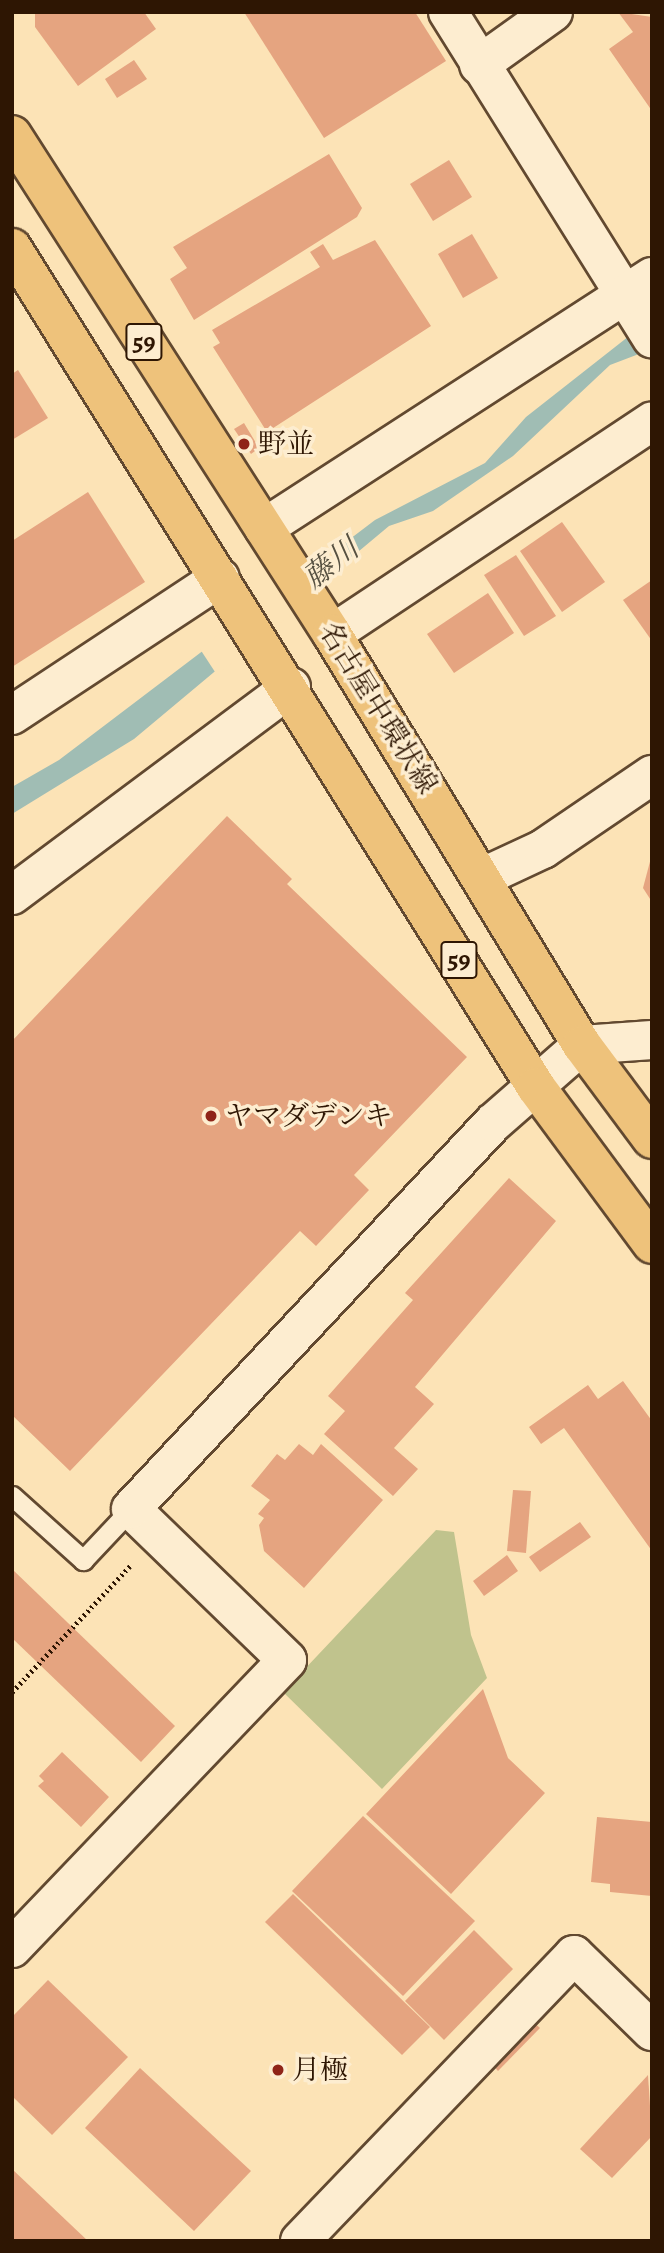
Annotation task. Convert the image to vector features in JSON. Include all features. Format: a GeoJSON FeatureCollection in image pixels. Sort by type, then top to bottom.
{"type":"FeatureCollection","features":[{"type":"Feature","properties":{"kind":"main road","name":"名古屋中環状線"},"geometry":{"type":"LineString","coordinates":[[12,135],[330,630],[483,877],[582,1045],[652,1139]]}},
{"type":"Feature","properties":{"kind":"main road","name":"59"},"geometry":{"type":"LineString","coordinates":[[12,248],[223,584],[285,677],[537,1087],[652,1244]]}},
{"type":"Feature","properties":{"kind":"street"},"geometry":{"type":"LineString","coordinates":[[270,538],[641,304],[479,65],[448,12]]}},
{"type":"Feature","properties":{"kind":"street"},"geometry":{"type":"LineString","coordinates":[[479,65],[553,12]]}},
{"type":"Feature","properties":{"kind":"street"},"geometry":{"type":"LineString","coordinates":[[330,630],[652,421]]}},
{"type":"Feature","properties":{"kind":"street"},"geometry":{"type":"LineString","coordinates":[[12,715],[223,584]]}},
{"type":"Feature","properties":{"kind":"street"},"geometry":{"type":"LineString","coordinates":[[12,895],[285,677]]}},
{"type":"Feature","properties":{"kind":"street"},"geometry":{"type":"LineString","coordinates":[[483,877],[543,849],[652,775]]}},
{"type":"Feature","properties":{"kind":"street"},"geometry":{"type":"LineString","coordinates":[[12,1948],[288,1660],[131,1509],[493,1123],[582,1045],[652,1040]]}},
{"type":"Feature","properties":{"kind":"street"},"geometry":{"type":"LineString","coordinates":[[300,2241],[574,1955],[652,2031]]}},
{"type":"Feature","properties":{"kind":"lane"},"geometry":{"type":"LineString","coordinates":[[12,1496],[83,1560],[131,1509]]}},
{"type":"Feature","properties":{"kind":"path"},"geometry":{"type":"LineString","coordinates":[[12,1692],[139,1556]]}},
{"type":"Feature","properties":{"kind":"green space"},"geometry":{"type":"Polygon","coordinates":[[[436,1530],[454,1532],[471,1635],[487,1678],[382,1789],[283,1692],[436,1530]]]}},
{"type":"Feature","properties":{"kind":"water","name":"藤川"},"geometry":{"type":"Polygon","coordinates":[[[652,318],[652,349],[610,365],[513,456],[433,511],[389,526],[134,739],[12,814],[12,787],[59,760],[375,520],[485,463],[526,417],[652,318]]]}},
{"type":"Feature","properties":{"kind":"pier"},"geometry":{"type":"Polygon","coordinates":[[[340,543],[353,564],[217,675],[200,649],[340,543]]]}},
{"type":"Feature","properties":{"kind":"building"},"geometry":{"type":"Polygon","coordinates":[[[35,12],[144,12],[156,29],[78,86],[35,27],[35,12]]]}},
{"type":"Feature","properties":{"kind":"building"},"geometry":{"type":"Polygon","coordinates":[[[244,12],[415,12],[446,61],[324,138],[244,12]]]}},
{"type":"Feature","properties":{"kind":"building"},"geometry":{"type":"Polygon","coordinates":[[[618,12],[652,17],[652,111],[609,49],[633,32],[618,12]]]}},
{"type":"Feature","properties":{"kind":"building"},"geometry":{"type":"Polygon","coordinates":[[[134,60],[147,79],[117,98],[105,79],[134,60]]]}},
{"type":"Feature","properties":{"kind":"building"},"geometry":{"type":"Polygon","coordinates":[[[329,154],[362,208],[357,217],[194,320],[170,279],[187,268],[173,247],[329,154]]]}},
{"type":"Feature","properties":{"kind":"building"},"geometry":{"type":"Polygon","coordinates":[[[449,160],[472,197],[433,221],[410,184],[449,160]]]}},
{"type":"Feature","properties":{"kind":"building"},"geometry":{"type":"Polygon","coordinates":[[[472,234],[498,278],[463,298],[438,254],[472,234]]]}},
{"type":"Feature","properties":{"kind":"building"},"geometry":{"type":"Polygon","coordinates":[[[375,240],[431,326],[267,432],[213,347],[220,343],[212,330],[320,267],[310,252],[323,244],[333,260],[375,240]]]}},
{"type":"Feature","properties":{"kind":"building"},"geometry":{"type":"Polygon","coordinates":[[[18,370],[48,418],[12,440],[12,374],[18,370]]]}},
{"type":"Feature","properties":{"kind":"building"},"geometry":{"type":"Polygon","coordinates":[[[244,423],[259,448],[251,454],[234,429],[244,423]]]}},
{"type":"Feature","properties":{"kind":"building"},"geometry":{"type":"Polygon","coordinates":[[[88,492],[145,582],[12,667],[12,541],[88,492]]]}},
{"type":"Feature","properties":{"kind":"building"},"geometry":{"type":"Polygon","coordinates":[[[562,522],[605,582],[562,612],[520,551],[562,522]]]}},
{"type":"Feature","properties":{"kind":"building"},"geometry":{"type":"Polygon","coordinates":[[[516,555],[556,616],[524,636],[484,575],[516,555]]]}},
{"type":"Feature","properties":{"kind":"building"},"geometry":{"type":"Polygon","coordinates":[[[652,580],[652,641],[623,600],[652,580]]]}},
{"type":"Feature","properties":{"kind":"building"},"geometry":{"type":"Polygon","coordinates":[[[488,593],[514,633],[454,673],[427,634],[488,593]]]}},
{"type":"Feature","properties":{"kind":"building","name":"ヤマダデンキ"},"geometry":{"type":"Polygon","coordinates":[[[227,816],[292,879],[287,884],[467,1057],[354,1175],[369,1190],[316,1246],[300,1231],[70,1471],[12,1415],[12,1041],[227,816]]]}},
{"type":"Feature","properties":{"kind":"building"},"geometry":{"type":"Polygon","coordinates":[[[652,854],[652,902],[643,888],[652,854]]]}},
{"type":"Feature","properties":{"kind":"building"},"geometry":{"type":"Polygon","coordinates":[[[509,1178],[556,1221],[415,1387],[434,1404],[394,1448],[418,1469],[393,1496],[324,1434],[345,1411],[328,1396],[413,1300],[405,1293],[509,1178]]]}},
{"type":"Feature","properties":{"kind":"building"},"geometry":{"type":"Polygon","coordinates":[[[623,1381],[652,1421],[652,1551],[564,1428],[541,1444],[529,1427],[588,1385],[598,1399],[623,1381]]]}},
{"type":"Feature","properties":{"kind":"building"},"geometry":{"type":"Polygon","coordinates":[[[299,1444],[313,1455],[321,1444],[383,1500],[304,1588],[264,1551],[259,1525],[264,1518],[258,1514],[270,1500],[251,1486],[277,1454],[285,1460],[299,1444]]]}},
{"type":"Feature","properties":{"kind":"building"},"geometry":{"type":"Polygon","coordinates":[[[513,1490],[531,1491],[526,1553],[507,1551],[513,1490]]]}},
{"type":"Feature","properties":{"kind":"building"},"geometry":{"type":"Polygon","coordinates":[[[580,1522],[591,1537],[540,1572],[529,1557],[580,1522]]]}},
{"type":"Feature","properties":{"kind":"building"},"geometry":{"type":"Polygon","coordinates":[[[507,1555],[518,1571],[484,1596],[473,1581],[507,1555]]]}},
{"type":"Feature","properties":{"kind":"building"},"geometry":{"type":"Polygon","coordinates":[[[12,1569],[175,1726],[141,1762],[12,1638],[12,1569]]]}},
{"type":"Feature","properties":{"kind":"building"},"geometry":{"type":"Polygon","coordinates":[[[483,1689],[508,1758],[545,1793],[451,1894],[366,1814],[483,1689]]]}},
{"type":"Feature","properties":{"kind":"building"},"geometry":{"type":"Polygon","coordinates":[[[62,1752],[109,1797],[81,1827],[38,1786],[44,1781],[39,1776],[62,1752]]]}},
{"type":"Feature","properties":{"kind":"building"},"geometry":{"type":"Polygon","coordinates":[[[363,1816],[475,1921],[403,1996],[292,1891],[363,1816]]]}},
{"type":"Feature","properties":{"kind":"building"},"geometry":{"type":"Polygon","coordinates":[[[597,1817],[652,1822],[652,1896],[610,1892],[610,1884],[591,1882],[597,1817]]]}},
{"type":"Feature","properties":{"kind":"building"},"geometry":{"type":"Polygon","coordinates":[[[293,1894],[430,2027],[402,2055],[265,1922],[293,1894]]]}},
{"type":"Feature","properties":{"kind":"building"},"geometry":{"type":"Polygon","coordinates":[[[474,1930],[513,1969],[444,2040],[405,2001],[474,1930]]]}},
{"type":"Feature","properties":{"kind":"building"},"geometry":{"type":"Polygon","coordinates":[[[48,1980],[128,2057],[52,2135],[12,2096],[12,2017],[48,1980]]]}},
{"type":"Feature","properties":{"kind":"building"},"geometry":{"type":"Polygon","coordinates":[[[531,2020],[540,2028],[498,2071],[490,2062],[531,2020]]]}},
{"type":"Feature","properties":{"kind":"building"},"geometry":{"type":"Polygon","coordinates":[[[140,2068],[251,2171],[194,2231],[85,2128],[140,2068]]]}},
{"type":"Feature","properties":{"kind":"building"},"geometry":{"type":"Polygon","coordinates":[[[648,2075],[652,2136],[612,2178],[580,2149],[648,2075]]]}},
{"type":"Feature","properties":{"kind":"building"},"geometry":{"type":"Polygon","coordinates":[[[12,2169],[88,2241],[12,2241],[12,2169]]]}},
{"type":"Feature","properties":{"kind":"place","name":"野並"},"geometry":{"type":"Point","coordinates":[244,444]}},
{"type":"Feature","properties":{"kind":"place","name":"ヤマダデンキ"},"geometry":{"type":"Point","coordinates":[211,1116]}},
{"type":"Feature","properties":{"kind":"place","name":"月極"},"geometry":{"type":"Point","coordinates":[278,2070]}}]}
